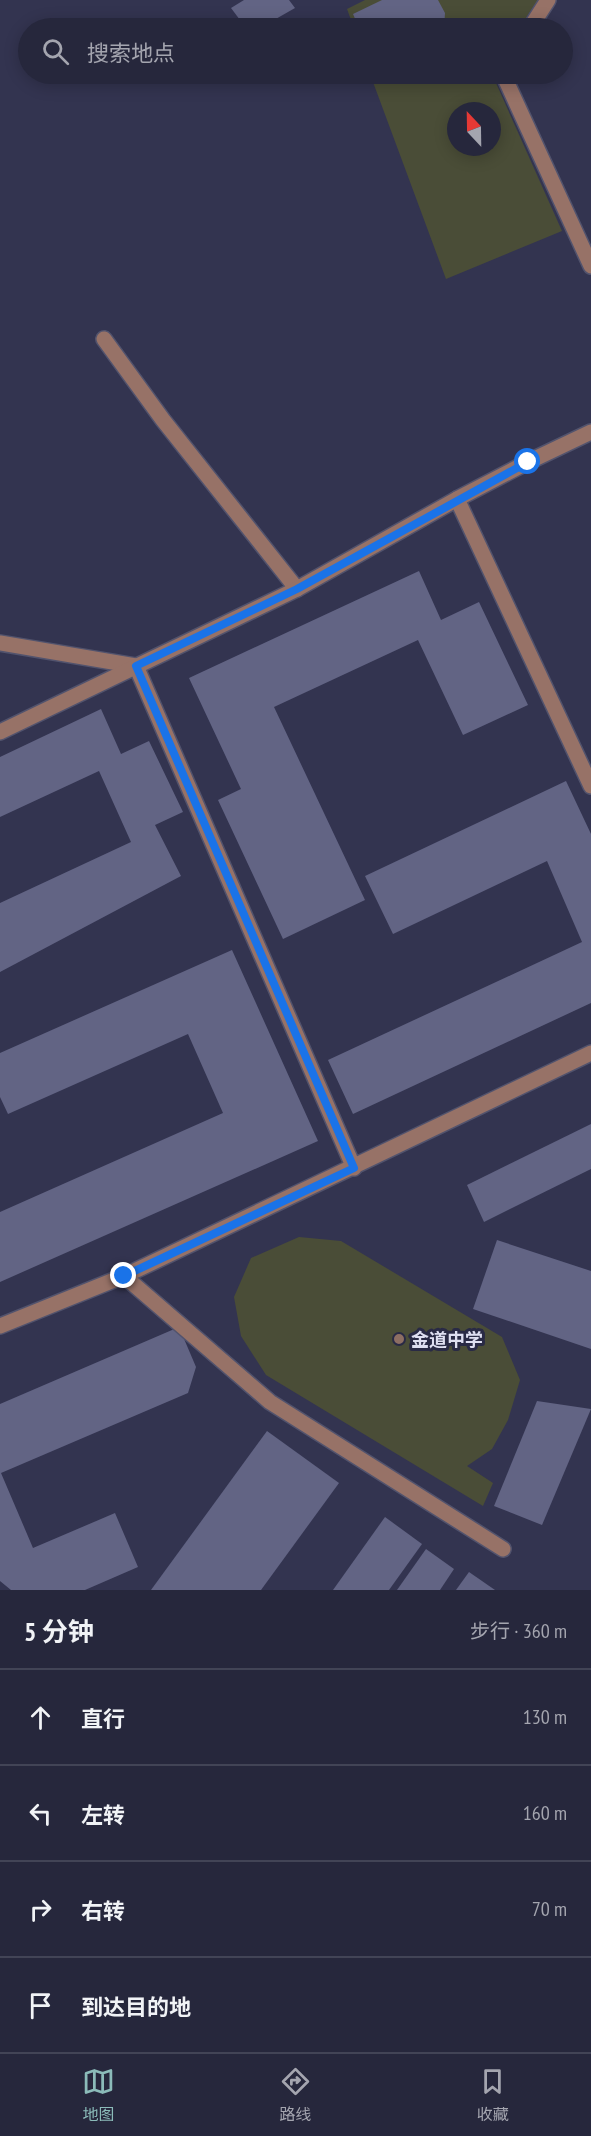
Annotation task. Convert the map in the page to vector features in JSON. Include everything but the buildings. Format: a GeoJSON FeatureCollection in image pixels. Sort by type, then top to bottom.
{"type":"FeatureCollection","features":[{"type":"Feature","properties":{"kind":"street"},"geometry":{"type":"LineString","coordinates":[[536,18],[548,0]]}},
{"type":"Feature","properties":{"kind":"street"},"geometry":{"type":"LineString","coordinates":[[507,84],[591,266]]}},
{"type":"Feature","properties":{"kind":"street"},"geometry":{"type":"LineString","coordinates":[[104,339],[163,420],[297,589]]}},
{"type":"Feature","properties":{"kind":"street"},"geometry":{"type":"LineString","coordinates":[[0,732],[297,589],[457,499],[591,432]]}},
{"type":"Feature","properties":{"kind":"street"},"geometry":{"type":"LineString","coordinates":[[457,499],[591,786]]}},
{"type":"Feature","properties":{"kind":"street"},"geometry":{"type":"LineString","coordinates":[[0,643],[136,666]]}},
{"type":"Feature","properties":{"kind":"street"},"geometry":{"type":"LineString","coordinates":[[136,666],[354,1168]]}},
{"type":"Feature","properties":{"kind":"street"},"geometry":{"type":"LineString","coordinates":[[0,1326],[124,1276],[591,1053]]}},
{"type":"Feature","properties":{"kind":"street"},"geometry":{"type":"LineString","coordinates":[[124,1276],[270,1402],[503,1549]]}},
{"type":"Feature","properties":{"kind":"green space"},"geometry":{"type":"Polygon","coordinates":[[[365,0],[538,0],[526,18],[350,18],[347,9],[365,0]]]}},
{"type":"Feature","properties":{"kind":"green space"},"geometry":{"type":"Polygon","coordinates":[[[374,84],[496,84],[562,231],[446,279],[374,84]]]}},
{"type":"Feature","properties":{"kind":"green space"},"geometry":{"type":"Polygon","coordinates":[[[299,1237],[341,1241],[502,1337],[520,1380],[508,1420],[492,1449],[467,1466],[493,1483],[483,1506],[266,1375],[241,1336],[234,1297],[251,1258],[299,1237]]]}},
{"type":"Feature","properties":{"kind":"place","name":"金道中学"},"geometry":{"type":"Point","coordinates":[399,1339]}},
{"type":"Feature","properties":{"kind":"route"},"geometry":{"type":"LineString","coordinates":[[124,1276],[354,1168],[136,666],[297,589],[528,462]]}}]}
